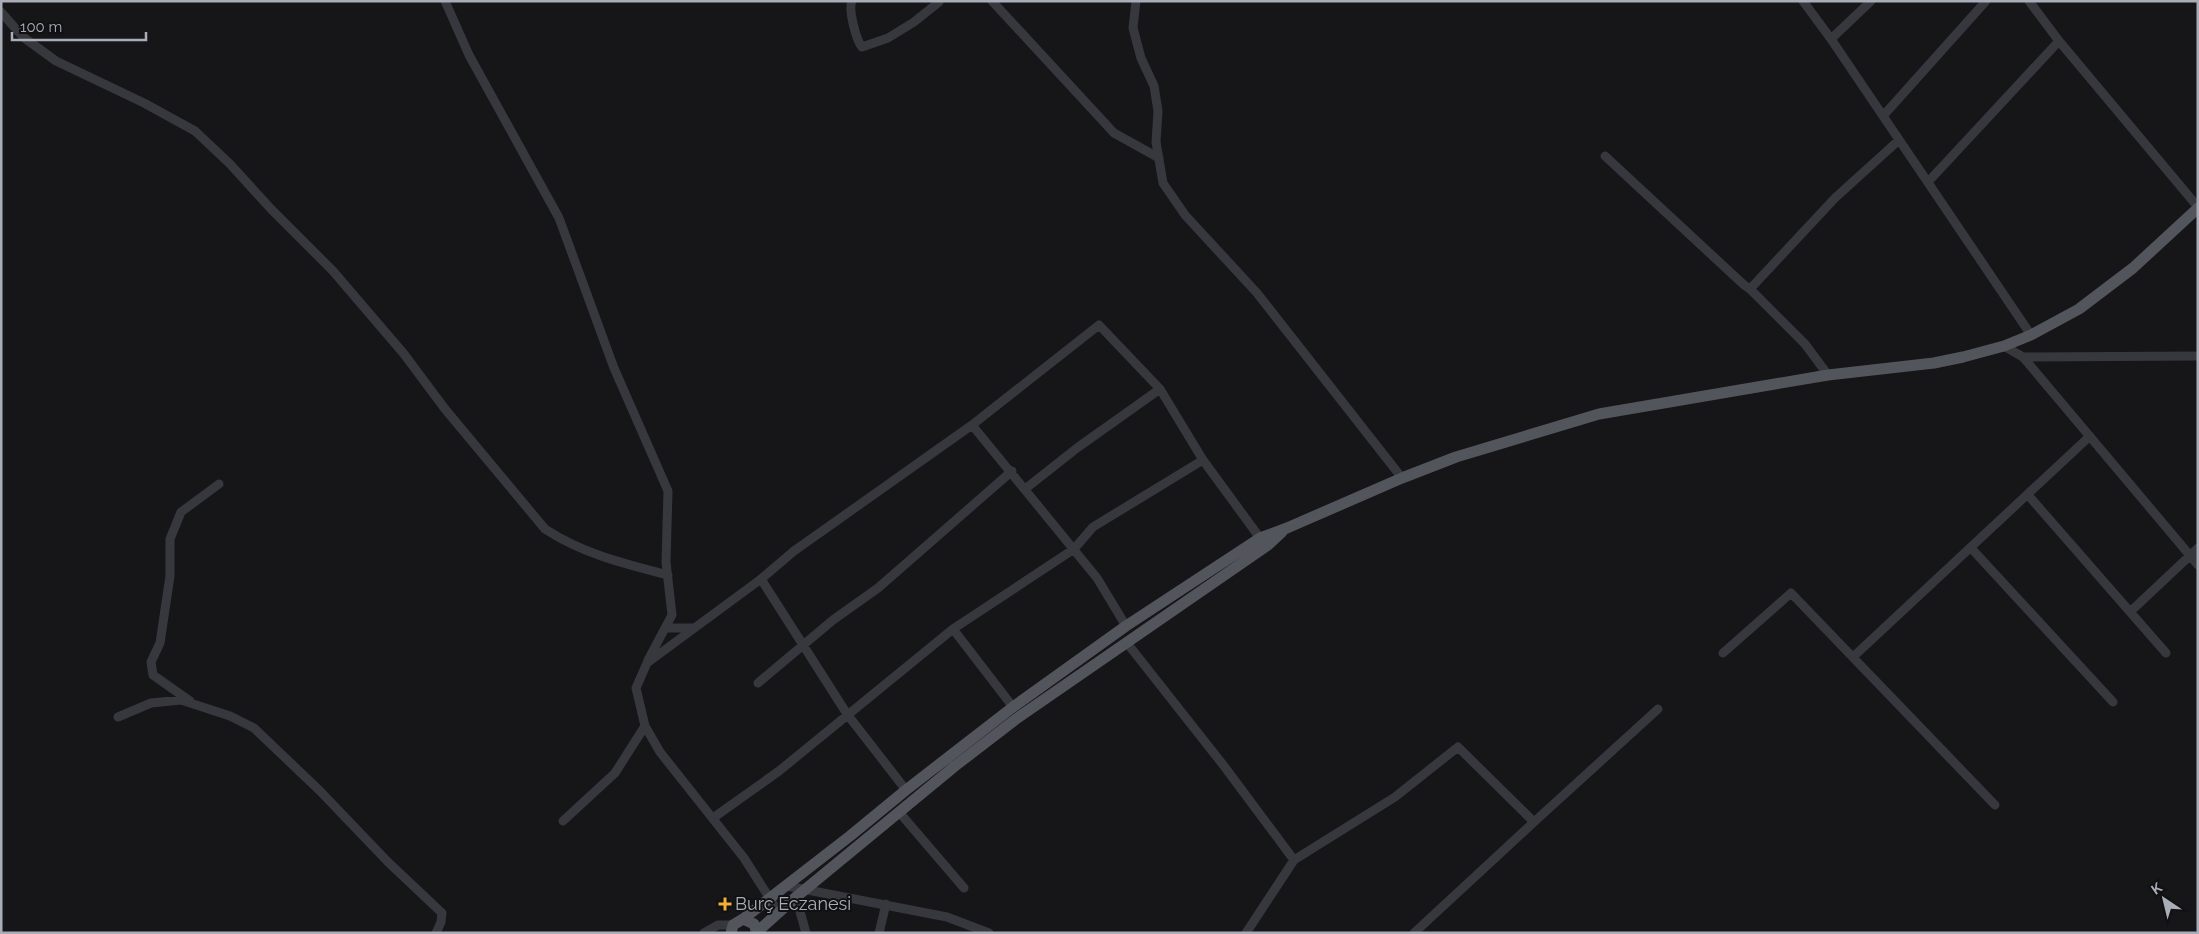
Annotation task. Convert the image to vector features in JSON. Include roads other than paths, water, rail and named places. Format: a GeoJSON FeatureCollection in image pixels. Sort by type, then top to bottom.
{"type":"FeatureCollection","features":[{"type":"Feature","properties":{"kind":"main road"},"geometry":{"type":"LineString","coordinates":[[736,926],[1013,707],[1126,626],[1260,538],[1456,457],[1599,414],[1828,376],[1934,363],[2004,346],[2031,335],[2080,309],[2110,287],[2198,208]]}},
{"type":"Feature","properties":{"kind":"main road"},"geometry":{"type":"LineString","coordinates":[[736,926],[751,922],[757,932],[796,897],[899,812],[1016,720],[1268,545],[1287,528]]}},
{"type":"Feature","properties":{"kind":"main road"},"geometry":{"type":"LineString","coordinates":[[1108,639],[1116,650]]}},
{"type":"Feature","properties":{"kind":"street"},"geometry":{"type":"LineString","coordinates":[[445,1],[469,55],[559,218],[614,368],[668,491],[666,562],[672,615],[646,663],[636,688],[645,726],[660,752],[744,858],[779,913]]}},
{"type":"Feature","properties":{"kind":"street"},"geometry":{"type":"LineString","coordinates":[[852,1],[850,5],[854,24],[858,42],[862,47],[888,38],[914,22],[939,2]]}},
{"type":"Feature","properties":{"kind":"street"},"geometry":{"type":"LineString","coordinates":[[992,1],[1114,133],[1159,158]]}},
{"type":"Feature","properties":{"kind":"street"},"geometry":{"type":"LineString","coordinates":[[1136,1],[1133,28],[1141,58],[1154,86],[1158,111],[1156,142],[1163,183],[1185,215],[1257,293],[1402,478]]}},
{"type":"Feature","properties":{"kind":"street"},"geometry":{"type":"LineString","coordinates":[[1803,1],[1831,39],[2031,335]]}},
{"type":"Feature","properties":{"kind":"street"},"geometry":{"type":"LineString","coordinates":[[1831,39],[1871,1]]}},
{"type":"Feature","properties":{"kind":"street"},"geometry":{"type":"LineString","coordinates":[[1883,116],[1986,1]]}},
{"type":"Feature","properties":{"kind":"street"},"geometry":{"type":"LineString","coordinates":[[2029,1],[2059,41],[2198,208]]}},
{"type":"Feature","properties":{"kind":"street"},"geometry":{"type":"LineString","coordinates":[[1,12],[23,37],[56,61],[144,103],[195,131],[230,164],[340,279],[404,354],[445,409],[545,529],[560,539],[596,556],[668,575]]}},
{"type":"Feature","properties":{"kind":"street"},"geometry":{"type":"LineString","coordinates":[[1928,182],[2059,41]]}},
{"type":"Feature","properties":{"kind":"street"},"geometry":{"type":"LineString","coordinates":[[1750,289],[1829,204],[1899,140]]}},
{"type":"Feature","properties":{"kind":"street"},"geometry":{"type":"LineString","coordinates":[[1605,156],[1744,286],[1750,289],[1805,344],[1828,376]]}},
{"type":"Feature","properties":{"kind":"street"},"geometry":{"type":"LineString","coordinates":[[646,663],[761,580],[794,551],[972,425],[1099,325],[1160,389],[1203,460],[1260,538]]}},
{"type":"Feature","properties":{"kind":"street"},"geometry":{"type":"LineString","coordinates":[[2004,346],[2024,357],[2198,565]]}},
{"type":"Feature","properties":{"kind":"street"},"geometry":{"type":"LineString","coordinates":[[2024,357],[2198,356]]}},
{"type":"Feature","properties":{"kind":"street"},"geometry":{"type":"LineString","coordinates":[[1025,489],[1077,448],[1160,389]]}},
{"type":"Feature","properties":{"kind":"street"},"geometry":{"type":"LineString","coordinates":[[972,425],[1012,471],[1097,578],[1126,626]]}},
{"type":"Feature","properties":{"kind":"street"},"geometry":{"type":"LineString","coordinates":[[1853,657],[2090,436]]}},
{"type":"Feature","properties":{"kind":"street"},"geometry":{"type":"LineString","coordinates":[[713,818],[779,771],[953,629],[1074,549],[1093,527],[1203,460]]}},
{"type":"Feature","properties":{"kind":"street"},"geometry":{"type":"LineString","coordinates":[[758,683],[833,620],[878,588],[1012,471]]}},
{"type":"Feature","properties":{"kind":"street"},"geometry":{"type":"LineString","coordinates":[[194,704],[153,675],[151,662],[160,643],[170,576],[170,539],[181,512],[219,484]]}},
{"type":"Feature","properties":{"kind":"street"},"geometry":{"type":"LineString","coordinates":[[2028,495],[2166,653]]}},
{"type":"Feature","properties":{"kind":"street"},"geometry":{"type":"LineString","coordinates":[[1971,548],[2113,702]]}},
{"type":"Feature","properties":{"kind":"street"},"geometry":{"type":"LineString","coordinates":[[2130,612],[2198,548]]}},
{"type":"Feature","properties":{"kind":"street"},"geometry":{"type":"LineString","coordinates":[[761,580],[847,714],[906,790]]}},
{"type":"Feature","properties":{"kind":"street"},"geometry":{"type":"LineString","coordinates":[[1723,653],[1791,593],[1995,805]]}},
{"type":"Feature","properties":{"kind":"street"},"geometry":{"type":"LineString","coordinates":[[666,628],[693,628]]}},
{"type":"Feature","properties":{"kind":"street"},"geometry":{"type":"LineString","coordinates":[[953,629],[1013,707]]}},
{"type":"Feature","properties":{"kind":"street"},"geometry":{"type":"LineString","coordinates":[[1127,643],[1224,766],[1294,860]]}},
{"type":"Feature","properties":{"kind":"street"},"geometry":{"type":"LineString","coordinates":[[118,717],[151,703],[181,700],[230,716],[254,728],[442,913],[441,922],[436,933]]}},
{"type":"Feature","properties":{"kind":"street"},"geometry":{"type":"LineString","coordinates":[[1414,933],[1658,709]]}},
{"type":"Feature","properties":{"kind":"street"},"geometry":{"type":"LineString","coordinates":[[563,821],[615,774],[645,726]]}},
{"type":"Feature","properties":{"kind":"street"},"geometry":{"type":"LineString","coordinates":[[1246,933],[1294,860],[1395,797],[1458,747],[1534,822]]}},
{"type":"Feature","properties":{"kind":"street"},"geometry":{"type":"LineString","coordinates":[[899,812],[964,888]]}},
{"type":"Feature","properties":{"kind":"street"},"geometry":{"type":"LineString","coordinates":[[787,886],[947,917],[989,933]]}},
{"type":"Feature","properties":{"kind":"street"},"geometry":{"type":"LineString","coordinates":[[796,897],[806,933]]}},
{"type":"Feature","properties":{"kind":"street"},"geometry":{"type":"LineString","coordinates":[[879,933],[886,904]]}},
{"type":"Feature","properties":{"kind":"street"},"geometry":{"type":"LineString","coordinates":[[704,933],[718,926],[736,926]]}},
{"type":"Feature","properties":{"kind":"place","name":"Burç Eczanesi"},"geometry":{"type":"Point","coordinates":[725,904]}}]}
